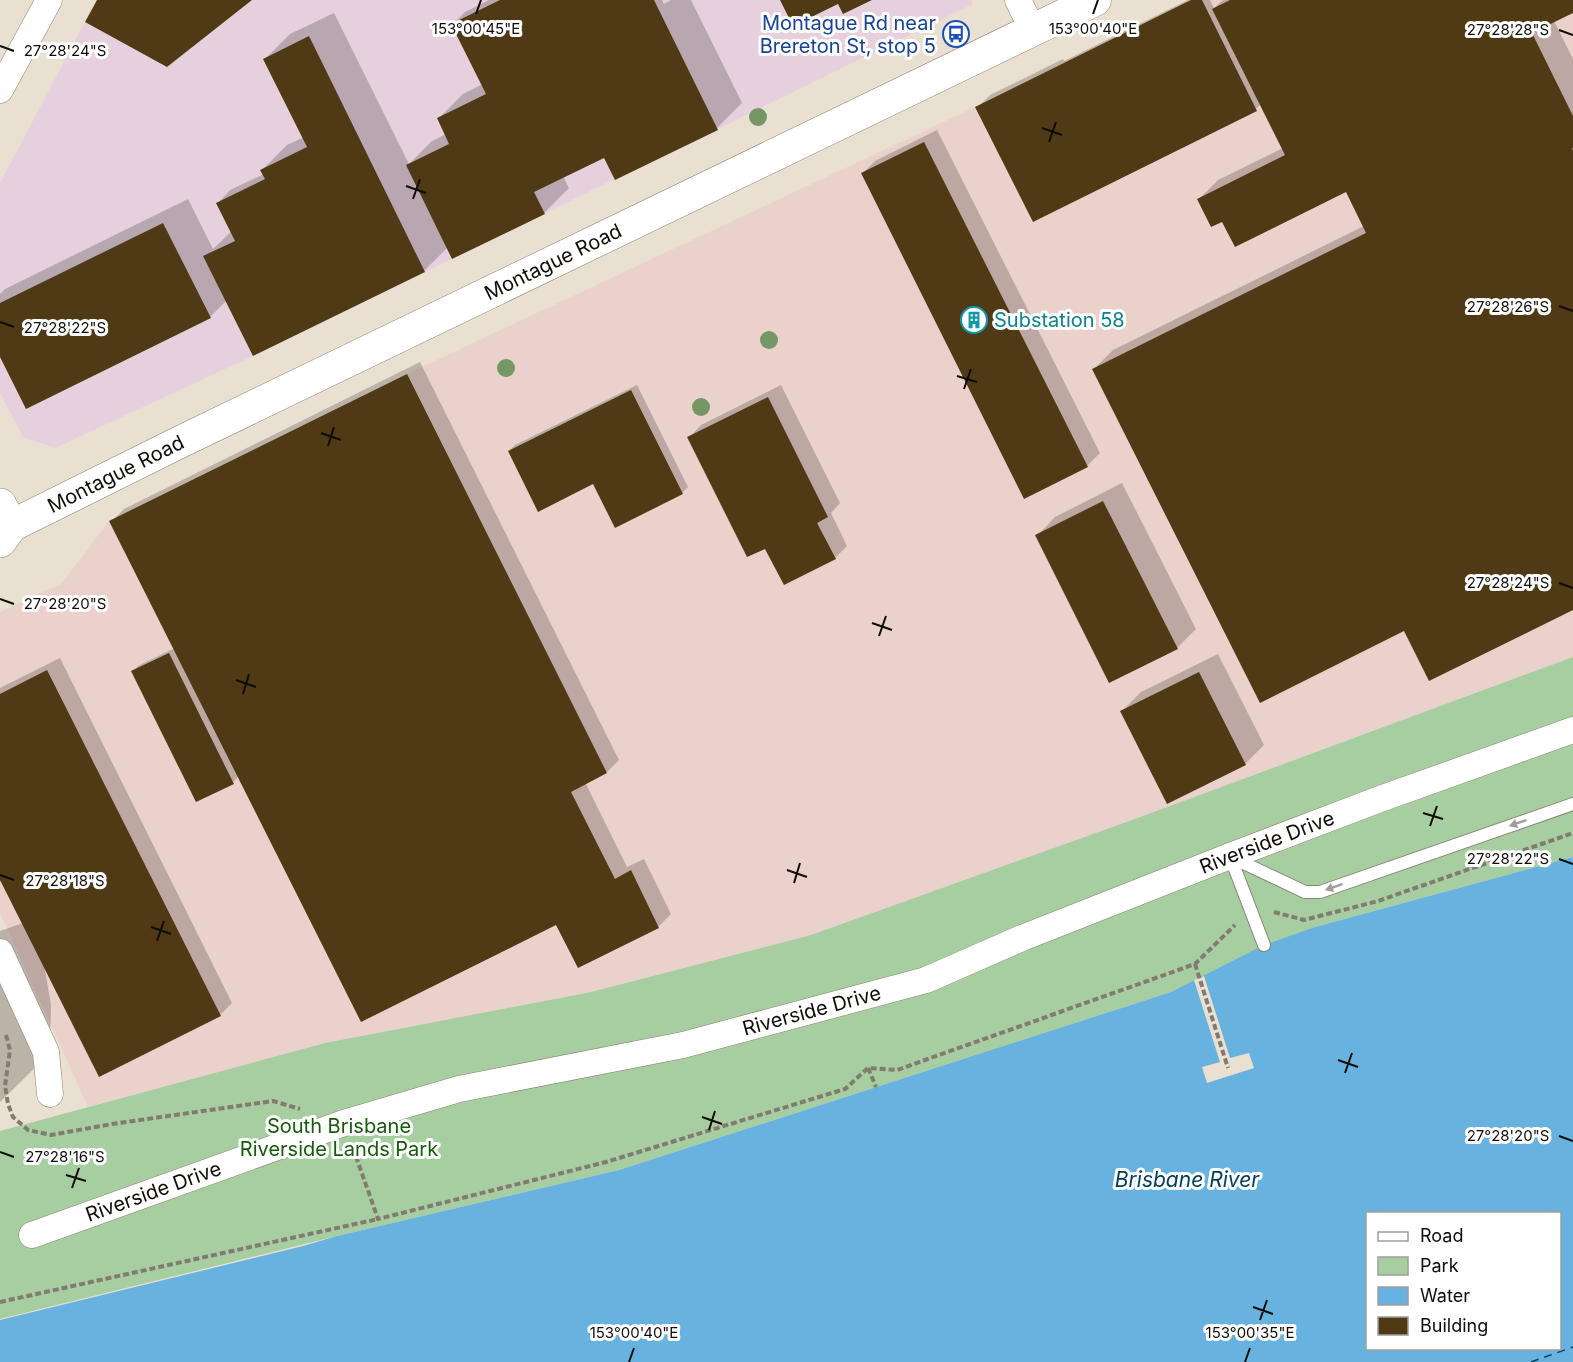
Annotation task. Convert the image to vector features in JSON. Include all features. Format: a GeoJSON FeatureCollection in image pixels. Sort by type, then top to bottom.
{"type":"FeatureCollection","features":[{"type":"Feature","properties":{"kind":"street"},"geometry":{"type":"LineString","coordinates":[[0,90],[49,0]]}},
{"type":"Feature","properties":{"kind":"street"},"geometry":{"type":"LineString","coordinates":[[1018,0],[1033,30]]}},
{"type":"Feature","properties":{"kind":"street","name":"Montague Road"},"geometry":{"type":"LineString","coordinates":[[3,525],[178,443],[1095,0]]}},
{"type":"Feature","properties":{"kind":"street","name":"Riverside Drive"},"geometry":{"type":"LineString","coordinates":[[32,1235],[344,1123],[459,1089],[683,1045],[926,980],[1022,938],[1380,798],[1573,730]]}},
{"type":"Feature","properties":{"kind":"street"},"geometry":{"type":"LineString","coordinates":[[0,952],[46,1052],[50,1094]]}},
{"type":"Feature","properties":{"kind":"lane"},"geometry":{"type":"LineString","coordinates":[[1230,856],[1305,892],[1320,892],[1573,804]]}},
{"type":"Feature","properties":{"kind":"lane"},"geometry":{"type":"LineString","coordinates":[[1230,856],[1264,945]]}},
{"type":"Feature","properties":{"kind":"path"},"geometry":{"type":"LineString","coordinates":[[1274,912],[1304,920],[1378,901],[1573,833]]}},
{"type":"Feature","properties":{"kind":"path"},"geometry":{"type":"LineString","coordinates":[[0,1302],[378,1219],[606,1162],[844,1089],[868,1068],[897,1070],[1195,964],[1239,922]]}},
{"type":"Feature","properties":{"kind":"path"},"geometry":{"type":"LineString","coordinates":[[1195,964],[1228,1068]]}},
{"type":"Feature","properties":{"kind":"path"},"geometry":{"type":"LineString","coordinates":[[5,1030],[10,1050],[5,1086],[8,1104],[13,1117],[28,1130],[51,1135],[273,1101],[344,1123],[378,1219]]}},
{"type":"Feature","properties":{"kind":"path"},"geometry":{"type":"LineString","coordinates":[[868,1068],[876,1087]]}},
{"type":"Feature","properties":{"kind":"shaded area"},"geometry":{"type":"Polygon","coordinates":[[[252,0],[971,0],[973,4],[253,356],[55,448],[23,437],[0,393],[0,183],[85,22],[167,67],[252,0]]]}},
{"type":"Feature","properties":{"kind":"shaded area"},"geometry":{"type":"Polygon","coordinates":[[[1191,0],[1573,0],[1573,657],[1132,820],[811,935],[591,992],[325,1043],[88,1107],[0,913],[0,612],[62,583],[109,521],[407,374],[975,107],[1191,0]]]}},
{"type":"Feature","properties":{"kind":"green space","name":"South Brisbane Riverside Lands Park"},"geometry":{"type":"Polygon","coordinates":[[[1573,657],[1573,857],[1315,927],[1171,992],[619,1170],[337,1236],[0,1319],[0,1131],[325,1043],[591,992],[811,935],[1132,820],[1573,657]]]}},
{"type":"Feature","properties":{"kind":"water","name":"Brisbane River"},"geometry":{"type":"Polygon","coordinates":[[[1573,857],[1573,1362],[0,1362],[0,1320],[337,1236],[619,1170],[1171,992],[1264,945],[1315,927],[1573,857]]]}},
{"type":"Feature","properties":{"kind":"pier"},"geometry":{"type":"Polygon","coordinates":[[[1204,976],[1230,1058],[1249,1053],[1254,1068],[1207,1083],[1202,1067],[1220,1062],[1194,980],[1204,976]]]}},
{"type":"Feature","properties":{"kind":"building"},"geometry":{"type":"Polygon","coordinates":[[[97,0],[252,0],[167,67],[85,22],[97,0]]]}},
{"type":"Feature","properties":{"kind":"building"},"geometry":{"type":"Polygon","coordinates":[[[500,0],[654,0],[718,130],[615,180],[604,158],[534,192],[545,214],[452,259],[406,165],[449,144],[437,118],[486,94],[451,24],[500,0]]]}},
{"type":"Feature","properties":{"kind":"building"},"geometry":{"type":"Polygon","coordinates":[[[780,0],[872,0],[843,14],[838,4],[793,26],[780,0]]]}},
{"type":"Feature","properties":{"kind":"building"},"geometry":{"type":"Polygon","coordinates":[[[1191,0],[1202,0],[1257,111],[1033,222],[975,107],[1191,0]]]}},
{"type":"Feature","properties":{"kind":"building"},"geometry":{"type":"Polygon","coordinates":[[[1230,0],[1573,0],[1573,13],[1532,33],[1573,116],[1573,610],[1429,681],[1404,631],[1260,703],[1092,369],[1366,233],[1346,192],[1235,247],[1222,222],[1211,227],[1197,199],[1285,155],[1212,9],[1230,0]]]}},
{"type":"Feature","properties":{"kind":"building"},"geometry":{"type":"Polygon","coordinates":[[[309,36],[425,272],[253,356],[203,256],[235,241],[216,203],[265,179],[260,170],[307,147],[263,59],[309,36]]]}},
{"type":"Feature","properties":{"kind":"building","name":"Substation 58"},"geometry":{"type":"Polygon","coordinates":[[[924,142],[1088,467],[1024,499],[861,173],[924,142]]]}},
{"type":"Feature","properties":{"kind":"building"},"geometry":{"type":"Polygon","coordinates":[[[163,223],[211,318],[26,409],[0,357],[0,303],[163,223]]]}},
{"type":"Feature","properties":{"kind":"building"},"geometry":{"type":"Polygon","coordinates":[[[407,374],[607,773],[571,792],[615,879],[631,870],[659,928],[578,968],[556,925],[361,1022],[109,521],[407,374]]]}},
{"type":"Feature","properties":{"kind":"building"},"geometry":{"type":"Polygon","coordinates":[[[631,390],[683,494],[615,528],[593,484],[538,512],[508,451],[631,390]]]}},
{"type":"Feature","properties":{"kind":"building"},"geometry":{"type":"Polygon","coordinates":[[[768,397],[828,517],[817,523],[836,559],[784,585],[765,549],[747,557],[687,437],[768,397]]]}},
{"type":"Feature","properties":{"kind":"building"},"geometry":{"type":"Polygon","coordinates":[[[1103,501],[1178,649],[1109,683],[1035,535],[1103,501]]]}},
{"type":"Feature","properties":{"kind":"building"},"geometry":{"type":"Polygon","coordinates":[[[169,653],[234,784],[196,802],[131,671],[169,653]]]}},
{"type":"Feature","properties":{"kind":"building"},"geometry":{"type":"Polygon","coordinates":[[[47,670],[221,1016],[99,1077],[0,880],[0,694],[47,670]]]}},
{"type":"Feature","properties":{"kind":"building"},"geometry":{"type":"Polygon","coordinates":[[[1199,672],[1246,765],[1167,804],[1120,711],[1199,672]]]}},
{"type":"Feature","properties":{"kind":"ferry route"},"geometry":{"type":"LineString","coordinates":[[1531,1362],[1573,1347]]}},
{"type":"Feature","properties":{"kind":"place","name":"Montague Rd near Brereton St, stop 5"},"geometry":{"type":"Point","coordinates":[956,34]}},
{"type":"Feature","properties":{"kind":"place","name":"Substation 58"},"geometry":{"type":"Point","coordinates":[974,320]}}]}
